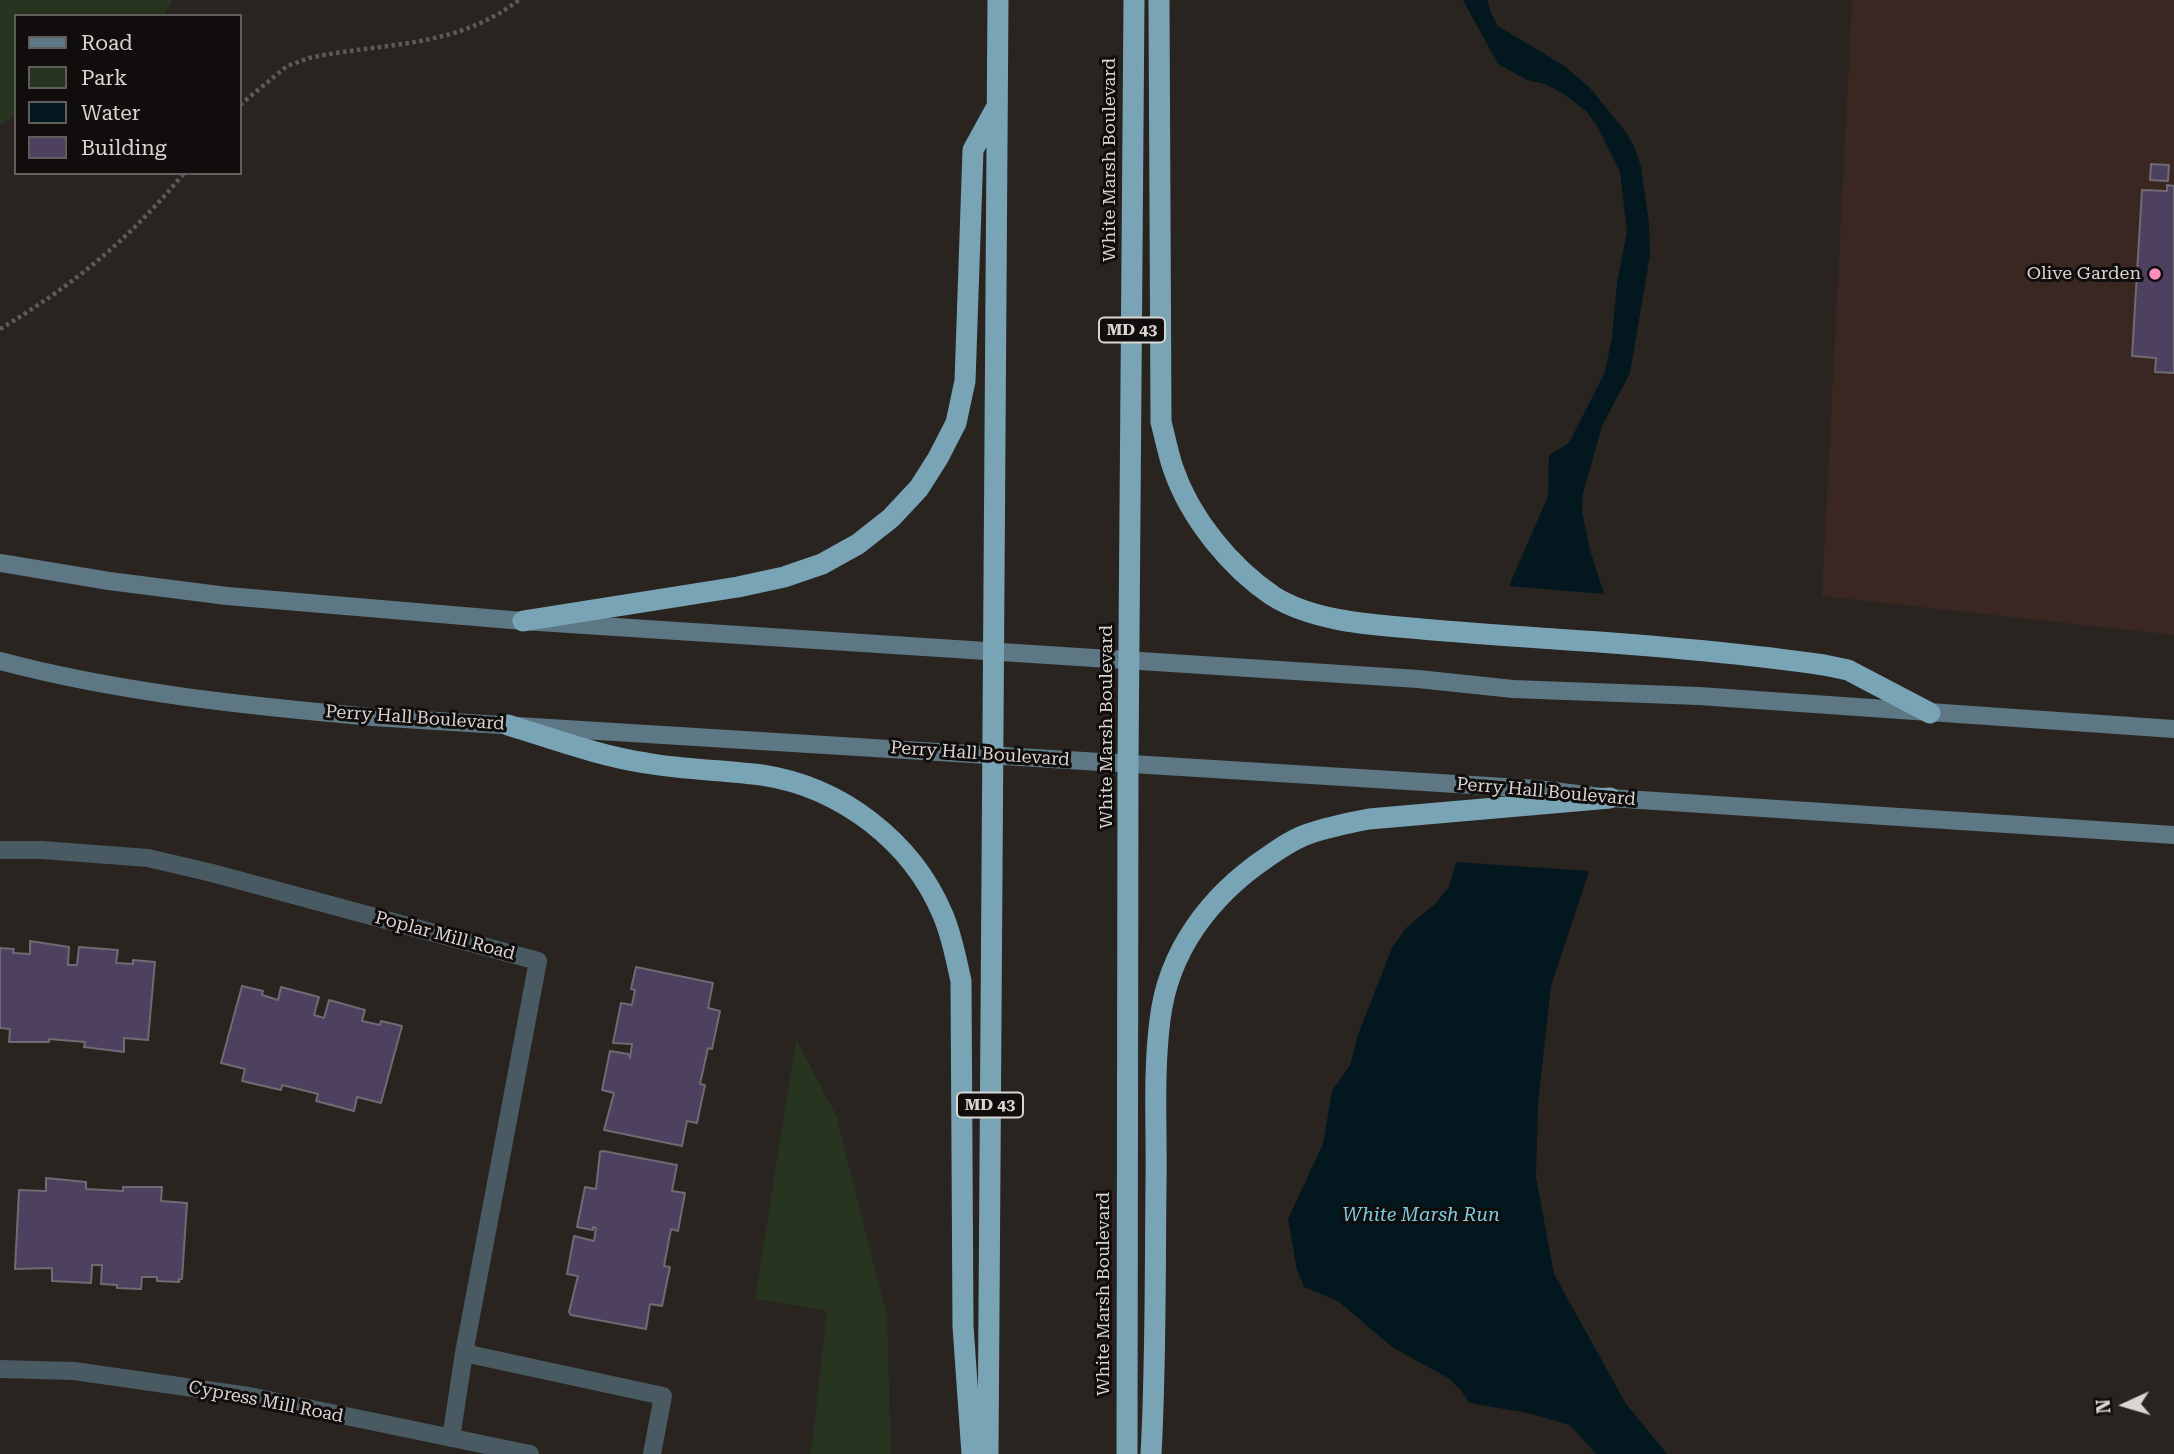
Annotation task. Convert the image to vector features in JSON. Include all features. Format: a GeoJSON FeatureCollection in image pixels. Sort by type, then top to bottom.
{"type":"FeatureCollection","features":[{"type":"Feature","properties":{"kind":"highway","name":"MD 43"},"geometry":{"type":"LineString","coordinates":[[988,1454],[998,0]]}},
{"type":"Feature","properties":{"kind":"highway","name":"White Marsh Boulevard"},"geometry":{"type":"LineString","coordinates":[[1127,1454],[1128,764],[1134,0]]}},
{"type":"Feature","properties":{"kind":"highway"},"geometry":{"type":"LineString","coordinates":[[1159,0],[1161,422],[1173,469],[1191,507],[1211,536],[1255,582],[1275,597],[1312,612],[1371,625],[1674,647],[1769,657],[1848,670],[1930,713]]}},
{"type":"Feature","properties":{"kind":"highway"},"geometry":{"type":"LineString","coordinates":[[523,621],[738,587],[797,573],[822,564],[858,544],[891,518],[919,488],[956,422],[963,391],[973,150],[997,105]]}},
{"type":"Feature","properties":{"kind":"highway"},"geometry":{"type":"LineString","coordinates":[[508,725],[611,757],[690,770],[762,775],[828,795],[866,817],[917,870],[943,915],[961,981],[963,1326],[972,1454]]}},
{"type":"Feature","properties":{"kind":"highway"},"geometry":{"type":"LineString","coordinates":[[1152,1454],[1160,1019],[1168,984],[1196,923],[1223,892],[1254,866],[1306,835],[1336,825],[1369,819],[1610,798]]}},
{"type":"Feature","properties":{"kind":"main road"},"geometry":{"type":"LineString","coordinates":[[0,563],[109,581],[227,596],[523,621],[1405,678],[1513,689],[1699,696],[2174,729]]}},
{"type":"Feature","properties":{"kind":"main road","name":"Perry Hall Boulevard"},"geometry":{"type":"LineString","coordinates":[[0,661],[47,673],[247,705],[372,717],[1537,789],[1610,798],[2174,835]]}},
{"type":"Feature","properties":{"kind":"street","name":"Poplar Mill Road"},"geometry":{"type":"LineString","coordinates":[[0,850],[42,850],[148,859],[212,873],[538,961],[464,1353],[451,1438]]}},
{"type":"Feature","properties":{"kind":"street"},"geometry":{"type":"LineString","coordinates":[[464,1353],[663,1396],[652,1454]]}},
{"type":"Feature","properties":{"kind":"street","name":"Cypress Mill Road"},"geometry":{"type":"LineString","coordinates":[[0,1369],[74,1371],[249,1396],[530,1454]]}},
{"type":"Feature","properties":{"kind":"path"},"geometry":{"type":"LineString","coordinates":[[242,103],[287,66],[309,58],[449,36],[476,27],[501,14],[519,0]]}},
{"type":"Feature","properties":{"kind":"path"},"geometry":{"type":"LineString","coordinates":[[0,329],[47,301],[77,279],[130,230],[182,175]]}},
{"type":"Feature","properties":{"kind":"shaded area"},"geometry":{"type":"Polygon","coordinates":[[[1852,0],[2174,0],[2174,635],[1822,596],[1852,0]]]}},
{"type":"Feature","properties":{"kind":"green space"},"geometry":{"type":"Polygon","coordinates":[[[0,0],[173,0],[163,14],[14,14],[14,117],[0,125],[0,0]]]}},
{"type":"Feature","properties":{"kind":"green space"},"geometry":{"type":"Polygon","coordinates":[[[796,1039],[836,1115],[887,1317],[891,1454],[811,1454],[827,1311],[755,1299],[796,1039]]]}},
{"type":"Feature","properties":{"kind":"water"},"geometry":{"type":"Polygon","coordinates":[[[1463,0],[1487,0],[1498,26],[1566,67],[1590,88],[1626,132],[1641,167],[1649,223],[1650,255],[1630,373],[1602,426],[1583,493],[1582,511],[1590,550],[1604,594],[1509,586],[1548,496],[1549,455],[1569,443],[1605,372],[1627,231],[1620,172],[1599,129],[1587,112],[1564,94],[1545,84],[1527,80],[1498,64],[1463,0]]]}},
{"type":"Feature","properties":{"kind":"water","name":"White Marsh Run"},"geometry":{"type":"Polygon","coordinates":[[[1456,862],[1589,871],[1551,986],[1538,1103],[1536,1177],[1554,1274],[1626,1404],[1667,1454],[1596,1454],[1570,1425],[1528,1413],[1469,1403],[1461,1390],[1448,1378],[1392,1347],[1338,1301],[1304,1287],[1297,1270],[1288,1219],[1323,1144],[1332,1091],[1350,1065],[1359,1032],[1392,948],[1406,928],[1435,904],[1449,887],[1456,862]]]}},
{"type":"Feature","properties":{"kind":"building"},"geometry":{"type":"Polygon","coordinates":[[[2151,164],[2169,165],[2168,181],[2150,180],[2151,164]]]}},
{"type":"Feature","properties":{"kind":"building","name":"Olive Garden"},"geometry":{"type":"Polygon","coordinates":[[[2167,185],[2174,186],[2174,373],[2155,372],[2156,358],[2132,356],[2142,190],[2167,191],[2167,185]]]}},
{"type":"Feature","properties":{"kind":"building"},"geometry":{"type":"Polygon","coordinates":[[[30,941],[69,947],[68,965],[77,965],[79,947],[118,950],[116,963],[133,964],[133,960],[155,962],[148,1040],[124,1038],[124,1052],[84,1047],[85,1042],[49,1039],[49,1042],[9,1042],[10,1029],[0,1028],[0,948],[14,949],[13,953],[30,954],[30,941]]]}},
{"type":"Feature","properties":{"kind":"building"},"geometry":{"type":"Polygon","coordinates":[[[636,967],[713,983],[708,1008],[720,1011],[712,1049],[708,1048],[700,1084],[705,1085],[697,1123],[687,1121],[682,1146],[604,1130],[614,1093],[602,1090],[610,1051],[628,1054],[630,1058],[632,1044],[613,1043],[621,1003],[632,1005],[635,990],[631,989],[636,967]]]}},
{"type":"Feature","properties":{"kind":"building"},"geometry":{"type":"Polygon","coordinates":[[[242,986],[263,991],[262,995],[278,1000],[281,987],[319,997],[314,1015],[324,1018],[329,1000],[365,1010],[362,1021],[380,1025],[381,1021],[402,1026],[381,1103],[357,1097],[354,1111],[316,1101],[318,1094],[282,1085],[281,1090],[242,1081],[245,1069],[221,1063],[242,986]]]}},
{"type":"Feature","properties":{"kind":"building"},"geometry":{"type":"Polygon","coordinates":[[[600,1152],[677,1165],[672,1191],[685,1193],[678,1231],[671,1229],[664,1266],[670,1267],[662,1306],[650,1304],[646,1329],[571,1315],[569,1312],[578,1276],[567,1274],[574,1236],[594,1241],[596,1228],[593,1227],[593,1230],[577,1227],[585,1187],[596,1189],[600,1152]]]}},
{"type":"Feature","properties":{"kind":"building"},"geometry":{"type":"Polygon","coordinates":[[[46,1178],[86,1182],[86,1189],[123,1191],[123,1187],[162,1187],[161,1201],[187,1203],[182,1279],[179,1279],[179,1282],[157,1281],[157,1277],[142,1277],[141,1289],[117,1288],[117,1285],[101,1284],[102,1265],[92,1265],[91,1283],[52,1281],[52,1268],[15,1269],[19,1190],[46,1191],[46,1178]]]}},
{"type":"Feature","properties":{"kind":"place","name":"Olive Garden"},"geometry":{"type":"Point","coordinates":[2155,274]}}]}
